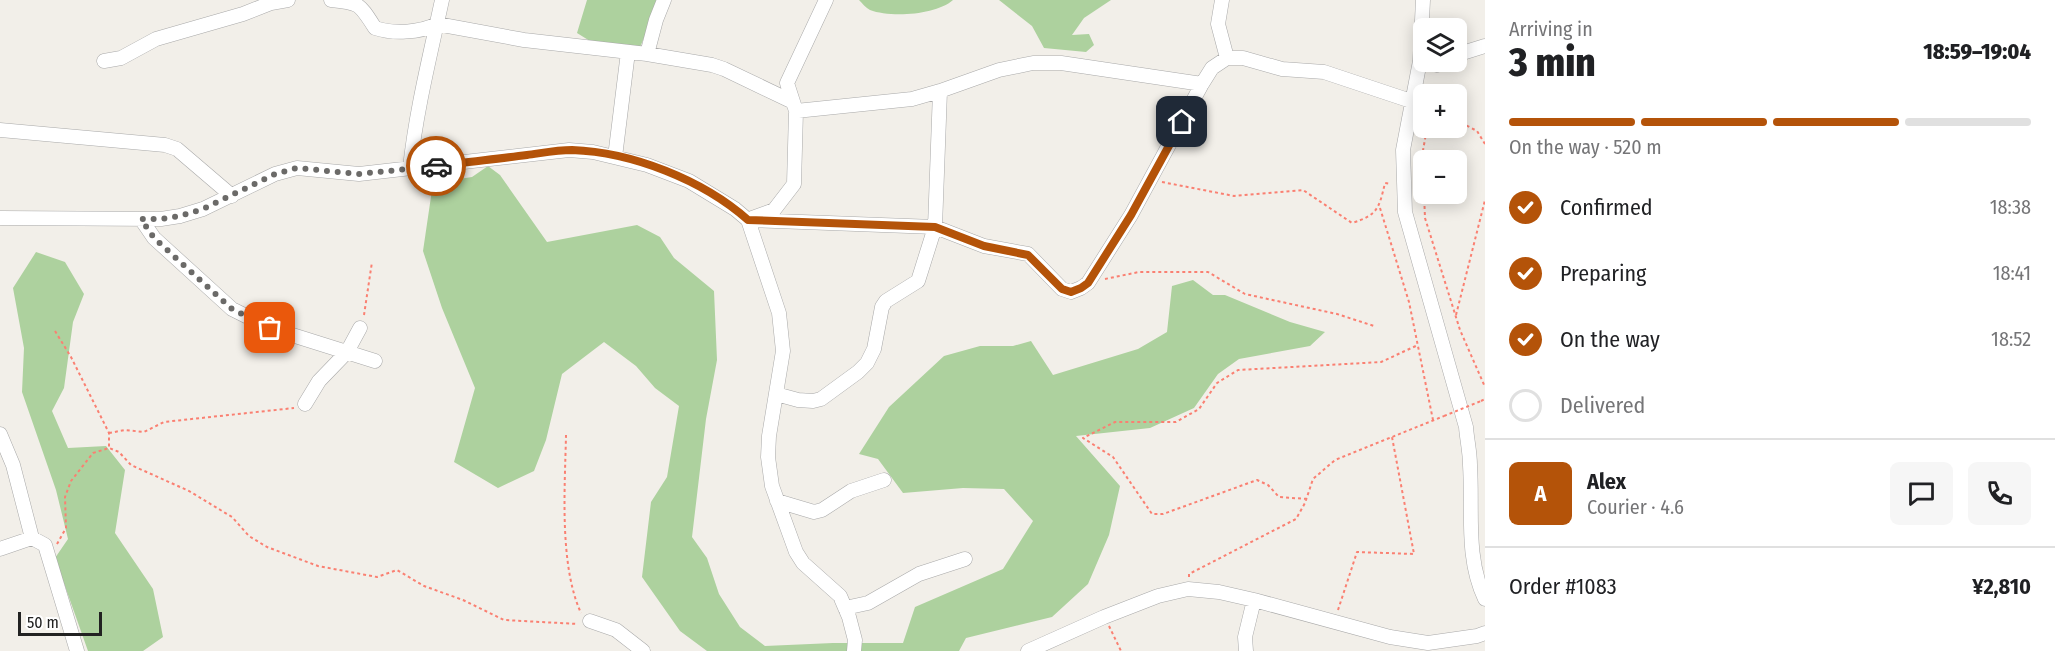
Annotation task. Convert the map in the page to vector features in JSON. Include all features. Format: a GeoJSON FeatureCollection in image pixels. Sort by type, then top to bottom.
{"type":"FeatureCollection","features":[{"type":"Feature","properties":{"kind":"street"},"geometry":{"type":"LineString","coordinates":[[104,60],[121,58],[156,39],[243,14],[270,3],[288,0]]}},
{"type":"Feature","properties":{"kind":"street"},"geometry":{"type":"LineString","coordinates":[[331,0],[354,3],[362,8],[375,28],[386,32],[426,30],[437,24],[524,40],[647,54],[724,69],[795,107],[912,99],[999,69],[1033,63],[1061,63],[1202,84]]}},
{"type":"Feature","properties":{"kind":"street"},"geometry":{"type":"LineString","coordinates":[[410,168],[417,121],[442,0]]}},
{"type":"Feature","properties":{"kind":"street"},"geometry":{"type":"LineString","coordinates":[[647,54],[664,0]]}},
{"type":"Feature","properties":{"kind":"street"},"geometry":{"type":"LineString","coordinates":[[748,220],[774,210],[794,184],[796,170],[794,159],[795,107],[788,83],[826,0]]}},
{"type":"Feature","properties":{"kind":"street"},"geometry":{"type":"LineString","coordinates":[[1222,0],[1218,24],[1227,58]]}},
{"type":"Feature","properties":{"kind":"street"},"geometry":{"type":"LineString","coordinates":[[1422,18],[1423,0]]}},
{"type":"Feature","properties":{"kind":"street"},"geometry":{"type":"LineString","coordinates":[[1467,52],[1485,46]]}},
{"type":"Feature","properties":{"kind":"street"},"geometry":{"type":"LineString","coordinates":[[615,157],[628,52]]}},
{"type":"Feature","properties":{"kind":"street"},"geometry":{"type":"LineString","coordinates":[[748,220],[935,227],[984,246],[1028,255],[1062,289],[1071,292],[1088,283],[1151,179],[1202,84],[1212,68],[1227,58],[1242,58],[1282,69],[1324,72],[1411,101]]}},
{"type":"Feature","properties":{"kind":"street"},"geometry":{"type":"LineString","coordinates":[[1417,72],[1403,150],[1405,212],[1466,427],[1470,463],[1471,548],[1479,585],[1485,599]]}},
{"type":"Feature","properties":{"kind":"street"},"geometry":{"type":"LineString","coordinates":[[776,394],[798,400],[821,399],[858,372],[867,363],[874,349],[882,307],[918,281],[935,227],[940,91]]}},
{"type":"Feature","properties":{"kind":"street"},"geometry":{"type":"LineString","coordinates":[[0,130],[165,145],[177,149],[232,196]]}},
{"type":"Feature","properties":{"kind":"street"},"geometry":{"type":"LineString","coordinates":[[0,218],[161,219],[203,209],[275,174],[297,168],[359,174],[569,150],[593,152],[646,165],[689,181],[735,209],[748,220],[779,313],[783,351],[769,436],[768,457],[772,486],[796,552],[803,563],[840,596],[855,640],[854,651]]}},
{"type":"Feature","properties":{"kind":"street"},"geometry":{"type":"LineString","coordinates":[[141,219],[154,238],[232,309],[270,328],[375,361]]}},
{"type":"Feature","properties":{"kind":"street"},"geometry":{"type":"LineString","coordinates":[[305,404],[319,381],[347,352],[360,328]]}},
{"type":"Feature","properties":{"kind":"street"},"geometry":{"type":"LineString","coordinates":[[0,434],[13,465],[32,538],[45,545],[77,651]]}},
{"type":"Feature","properties":{"kind":"street"},"geometry":{"type":"LineString","coordinates":[[777,501],[814,512],[822,510],[851,491],[884,480]]}},
{"type":"Feature","properties":{"kind":"street"},"geometry":{"type":"LineString","coordinates":[[0,549],[32,538]]}},
{"type":"Feature","properties":{"kind":"street"},"geometry":{"type":"LineString","coordinates":[[845,608],[868,603],[919,574],[965,560]]}},
{"type":"Feature","properties":{"kind":"street"},"geometry":{"type":"LineString","coordinates":[[1028,651],[1158,596],[1188,589],[1219,592],[1390,637],[1428,643],[1485,633]]}},
{"type":"Feature","properties":{"kind":"street"},"geometry":{"type":"LineString","coordinates":[[1246,651],[1245,637],[1254,600]]}},
{"type":"Feature","properties":{"kind":"street"},"geometry":{"type":"LineString","coordinates":[[590,621],[616,630],[644,651]]}},
{"type":"Feature","properties":{"kind":"path"},"geometry":{"type":"LineString","coordinates":[[1467,126],[1477,131],[1485,144]]}},
{"type":"Feature","properties":{"kind":"path"},"geometry":{"type":"LineString","coordinates":[[1151,179],[1234,196],[1303,190],[1352,223],[1369,218],[1380,206]]}},
{"type":"Feature","properties":{"kind":"path"},"geometry":{"type":"LineString","coordinates":[[1405,186],[1385,183],[1380,206],[1409,302],[1433,420]]}},
{"type":"Feature","properties":{"kind":"path"},"geometry":{"type":"LineString","coordinates":[[1456,318],[1485,200]]}},
{"type":"Feature","properties":{"kind":"path"},"geometry":{"type":"LineString","coordinates":[[1424,204],[1425,218],[1456,318],[1485,387]]}},
{"type":"Feature","properties":{"kind":"path"},"geometry":{"type":"LineString","coordinates":[[360,328],[366,309],[372,262]]}},
{"type":"Feature","properties":{"kind":"path"},"geometry":{"type":"LineString","coordinates":[[1088,283],[1139,272],[1208,272],[1245,294],[1337,314],[1374,326]]}},
{"type":"Feature","properties":{"kind":"path"},"geometry":{"type":"LineString","coordinates":[[55,331],[71,357],[109,433],[109,448]]}},
{"type":"Feature","properties":{"kind":"path"},"geometry":{"type":"LineString","coordinates":[[1307,499],[1279,497],[1268,485],[1257,480],[1163,514],[1152,514],[1113,457],[1083,438],[1115,422],[1176,422],[1199,409],[1217,383],[1238,370],[1381,362],[1418,345]]}},
{"type":"Feature","properties":{"kind":"path"},"geometry":{"type":"LineString","coordinates":[[1188,589],[1189,574],[1296,519],[1307,499],[1313,479],[1335,460],[1485,399]]}},
{"type":"Feature","properties":{"kind":"path"},"geometry":{"type":"LineString","coordinates":[[109,433],[124,430],[144,432],[164,422],[296,408],[305,404]]}},
{"type":"Feature","properties":{"kind":"path"},"geometry":{"type":"LineString","coordinates":[[566,435],[564,506],[570,583],[580,612],[590,621]]}},
{"type":"Feature","properties":{"kind":"path"},"geometry":{"type":"LineString","coordinates":[[1335,623],[1357,552],[1414,554],[1392,437]]}},
{"type":"Feature","properties":{"kind":"path"},"geometry":{"type":"LineString","coordinates":[[48,555],[62,538],[66,528],[65,497],[71,481],[93,453],[109,448],[119,452],[131,465],[189,491],[232,517],[249,536],[267,547],[318,566],[377,577],[397,570],[424,586],[463,600],[504,620],[580,624],[590,621]]}},
{"type":"Feature","properties":{"kind":"path"},"geometry":{"type":"LineString","coordinates":[[1104,617],[1120,651]]}},
{"type":"Feature","properties":{"kind":"green space"},"geometry":{"type":"Polygon","coordinates":[[[587,0],[660,0],[638,52],[598,46],[577,33],[587,0]]]}},
{"type":"Feature","properties":{"kind":"green space"},"geometry":{"type":"Polygon","coordinates":[[[859,0],[953,0],[925,12],[889,14],[870,10],[859,0]]]}},
{"type":"Feature","properties":{"kind":"green space"},"geometry":{"type":"Polygon","coordinates":[[[999,0],[1111,0],[1084,18],[1072,35],[1089,34],[1094,45],[1086,52],[1044,48],[1032,26],[999,0]]]}},
{"type":"Feature","properties":{"kind":"green space"},"geometry":{"type":"Polygon","coordinates":[[[488,166],[500,175],[547,242],[637,225],[660,237],[674,258],[714,291],[717,360],[706,419],[692,537],[707,558],[719,594],[740,627],[765,646],[903,643],[915,607],[1003,569],[1033,521],[1004,489],[963,488],[903,493],[878,459],[859,454],[889,407],[944,356],[980,346],[1013,346],[1031,341],[1053,375],[1138,349],[1167,332],[1172,286],[1193,280],[1213,295],[1225,295],[1290,322],[1325,332],[1310,346],[1239,359],[1218,374],[1194,408],[1150,428],[1076,436],[1120,486],[1109,535],[1088,584],[1052,617],[966,638],[959,651],[707,651],[680,631],[642,577],[651,502],[667,477],[679,406],[655,388],[636,366],[604,342],[562,374],[546,440],[534,471],[498,488],[454,462],[475,388],[442,308],[423,251],[433,183],[472,177],[488,166]]]}},
{"type":"Feature","properties":{"kind":"green space"},"geometry":{"type":"Polygon","coordinates":[[[36,252],[65,262],[84,294],[73,322],[64,388],[52,411],[68,448],[106,446],[125,470],[115,533],[153,589],[163,637],[143,651],[88,651],[55,558],[68,539],[56,490],[22,392],[24,348],[13,288],[36,252]]]}},
{"type":"Feature","properties":{"kind":"way so far"},"geometry":{"type":"LineString","coordinates":[[270,328],[232,309],[154,238],[141,219],[180,216],[203,209],[275,174],[297,168],[359,174],[436,166]]}},
{"type":"Feature","properties":{"kind":"route"},"geometry":{"type":"LineString","coordinates":[[436,166],[569,150],[593,152],[646,165],[689,181],[735,209],[748,220],[935,227],[984,246],[1028,255],[1062,289],[1071,292],[1088,283],[1131,215],[1182,122]]}}]}
